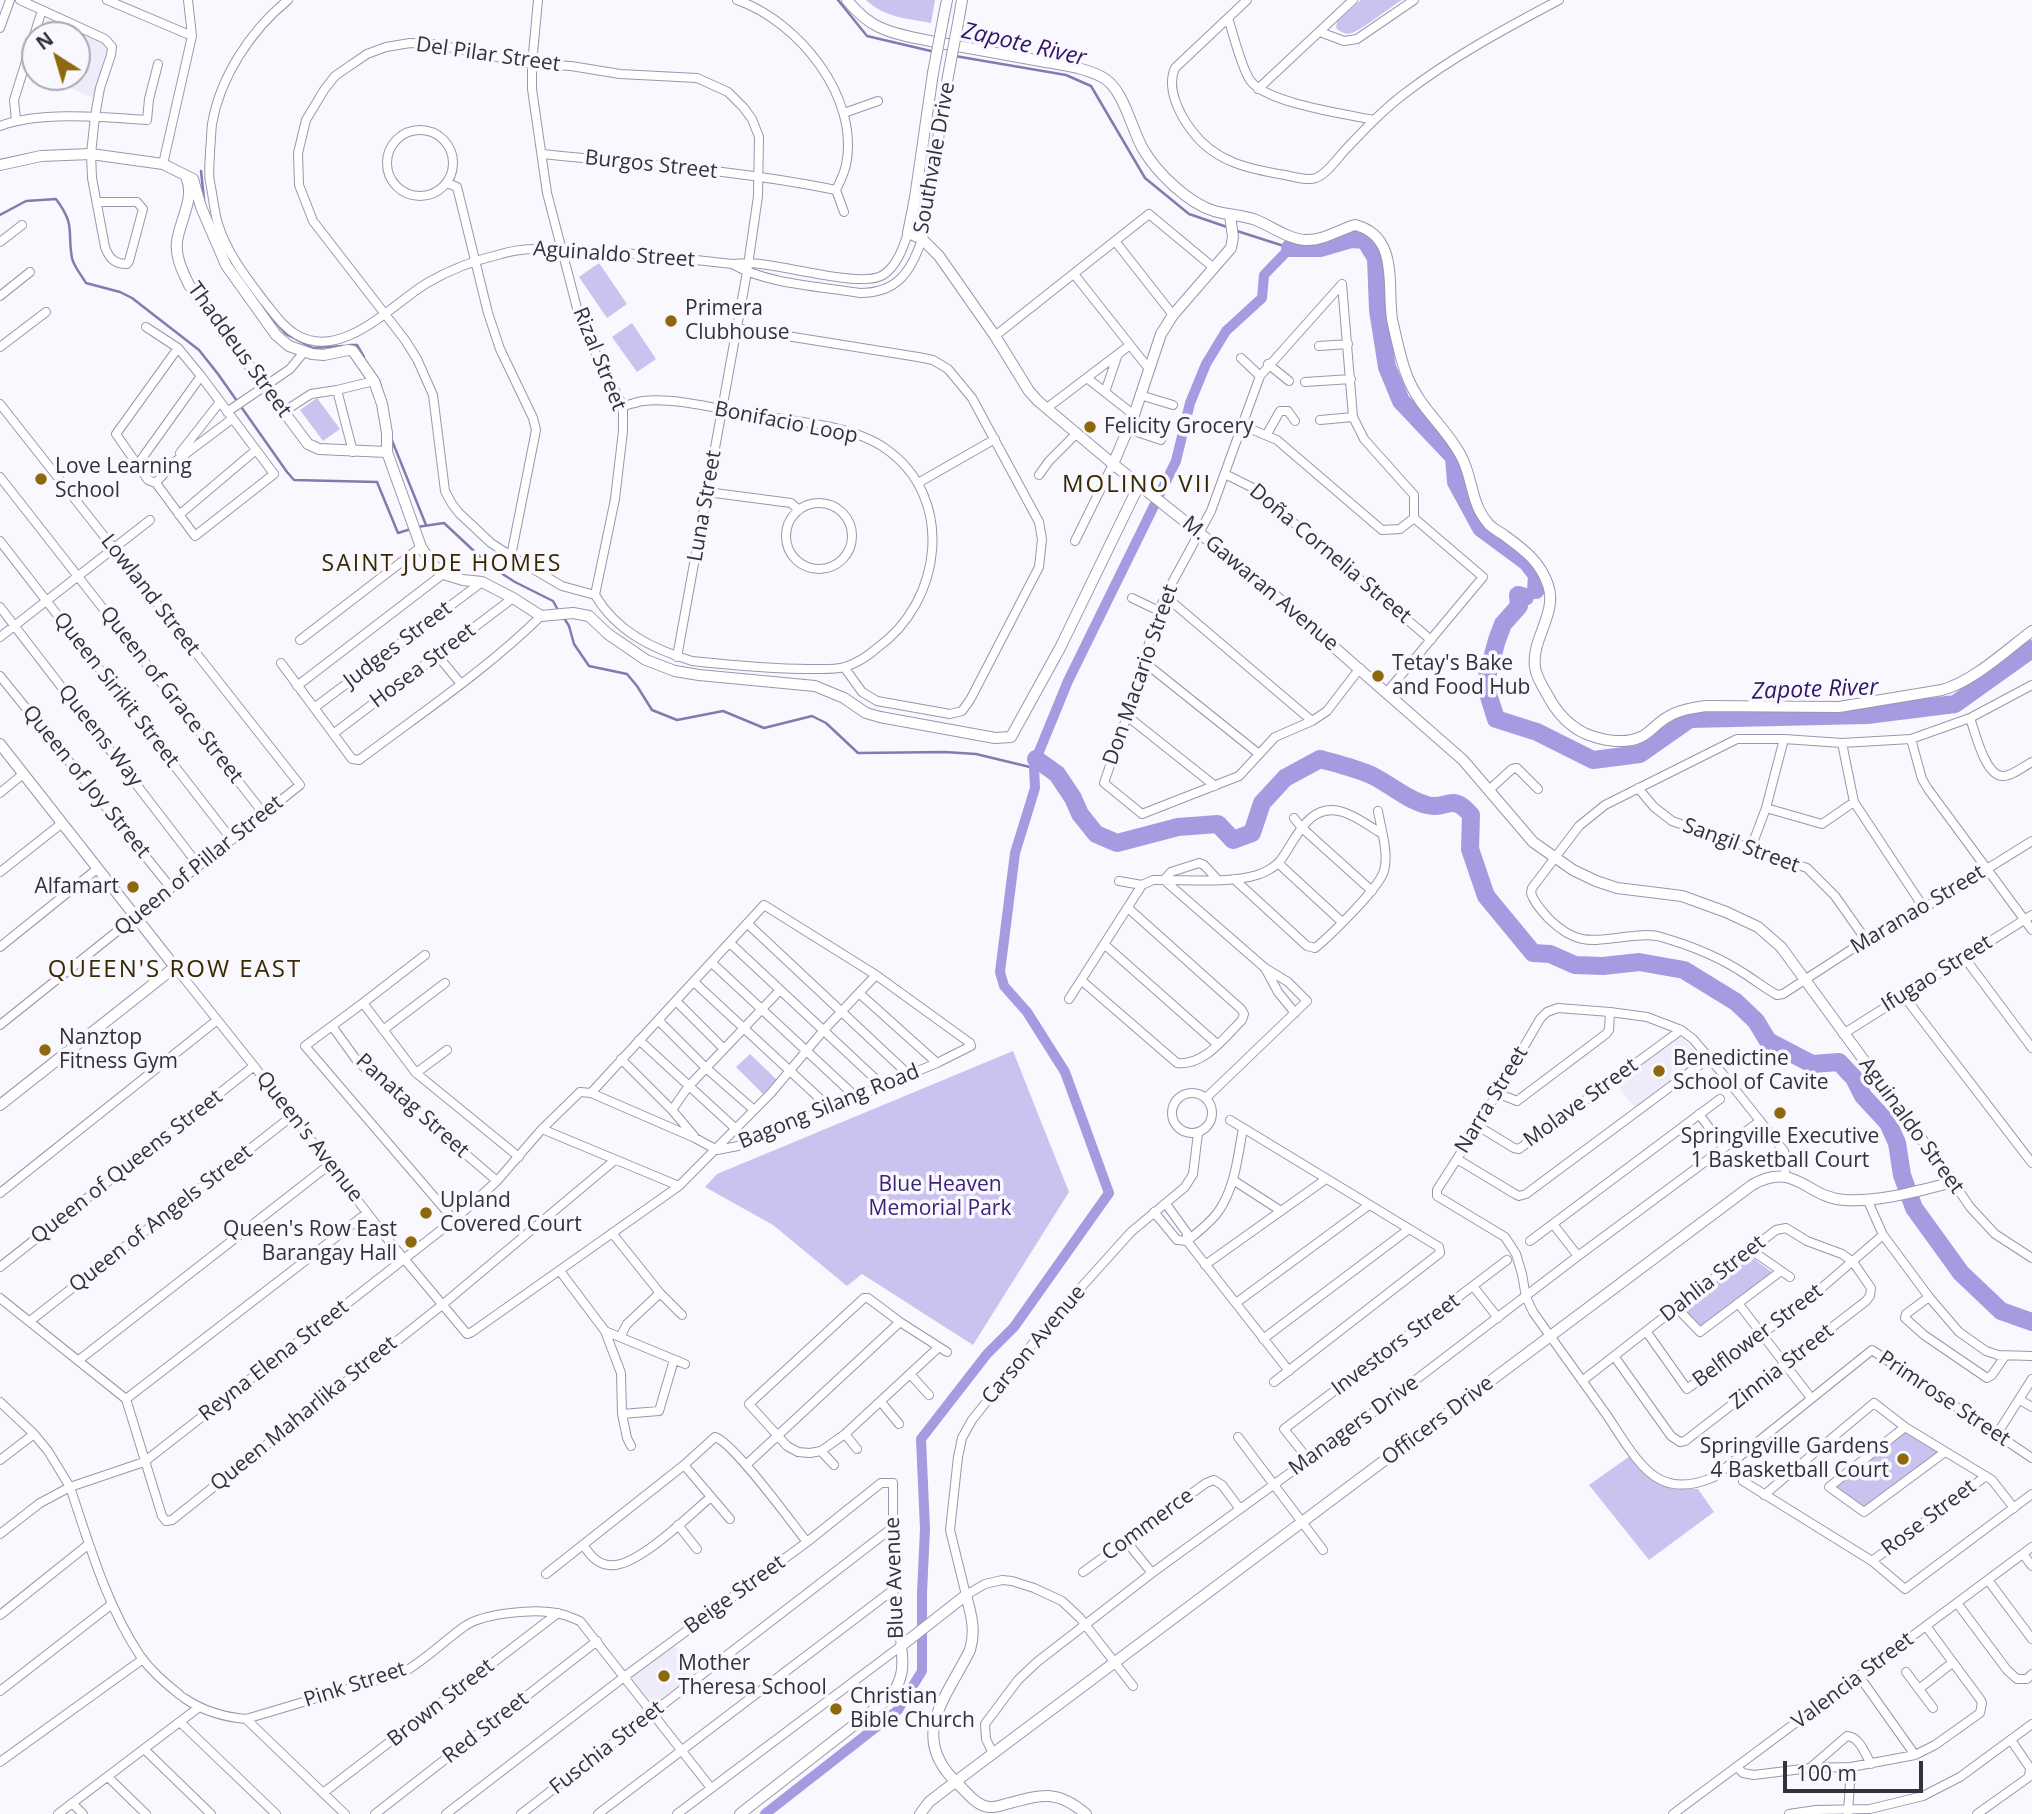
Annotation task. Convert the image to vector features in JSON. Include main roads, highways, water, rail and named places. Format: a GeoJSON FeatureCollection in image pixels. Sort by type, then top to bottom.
{"type":"FeatureCollection","features":[{"type":"Feature","properties":{"kind":"waterway","name":"Zapote River"},"geometry":{"type":"LineString","coordinates":[[838,0],[867,36],[935,52]]}},
{"type":"Feature","properties":{"kind":"waterway","name":"Zapote River"},"geometry":{"type":"LineString","coordinates":[[955,56],[1066,75],[1091,86],[1145,178],[1189,214],[1227,227]]}},
{"type":"Feature","properties":{"kind":"waterway"},"geometry":{"type":"LineString","coordinates":[[201,171],[204,199]]}},
{"type":"Feature","properties":{"kind":"waterway"},"geometry":{"type":"LineString","coordinates":[[0,215],[26,201],[56,199],[69,222],[73,261],[86,283],[132,298],[199,350],[294,480],[377,482],[398,533],[411,529]]}},
{"type":"Feature","properties":{"kind":"waterway","name":"Zapote River"},"geometry":{"type":"LineString","coordinates":[[1237,231],[1290,248]]}},
{"type":"Feature","properties":{"kind":"waterway","name":"Zapote River"},"geometry":{"type":"LineString","coordinates":[[1290,248],[1320,248],[1351,239],[1365,240],[1376,258],[1378,310],[1387,367],[1401,401],[1454,457],[1456,482],[1481,528],[1527,562],[1537,575],[1536,590]]}},
{"type":"Feature","properties":{"kind":"waterway"},"geometry":{"type":"LineString","coordinates":[[765,1814],[898,1710],[922,1671],[925,1529],[921,1439],[987,1354],[1014,1327],[1109,1193],[1065,1072],[1027,1012],[1004,986],[1000,972],[1015,853],[1035,788],[1036,759],[1068,681],[1176,461],[1190,403],[1206,364],[1226,331],[1262,298],[1264,275],[1290,248]]}},
{"type":"Feature","properties":{"kind":"waterway"},"geometry":{"type":"LineString","coordinates":[[254,294],[286,334],[313,348],[343,346]]}},
{"type":"Feature","properties":{"kind":"waterway"},"geometry":{"type":"LineString","coordinates":[[350,345],[357,345],[364,357]]}},
{"type":"Feature","properties":{"kind":"waterway"},"geometry":{"type":"LineString","coordinates":[[379,380],[383,394]]}},
{"type":"Feature","properties":{"kind":"waterway"},"geometry":{"type":"LineString","coordinates":[[391,438],[426,525]]}},
{"type":"Feature","properties":{"kind":"waterway"},"geometry":{"type":"LineString","coordinates":[[417,527],[444,523],[490,566],[553,601],[558,610]]}},
{"type":"Feature","properties":{"kind":"waterway","name":"Zapote River"},"geometry":{"type":"LineString","coordinates":[[1525,597],[1518,595],[1519,606],[1503,624],[1485,684],[1496,719],[1537,732],[1593,760],[1640,754],[1690,719],[1867,715],[1955,704],[2032,649]]}},
{"type":"Feature","properties":{"kind":"waterway"},"geometry":{"type":"LineString","coordinates":[[564,618],[574,644],[589,666],[627,674],[652,710],[677,720],[723,711],[764,728],[812,716],[826,723],[858,753],[976,754],[1034,768]]}},
{"type":"Feature","properties":{"kind":"waterway"},"geometry":{"type":"LineString","coordinates":[[1036,759],[1057,774],[1080,814],[1096,834],[1117,843],[1178,827],[1218,824],[1233,840],[1252,833],[1262,803],[1285,778],[1320,759],[1367,773],[1420,803],[1434,806],[1458,804],[1471,815],[1470,849],[1486,896],[1533,953],[1550,954],[1575,965],[1603,966],[1639,962],[1684,970],[1736,1002],[1756,1021],[1768,1041],[1812,1064],[1839,1062],[1854,1078],[1863,1096],[1888,1123],[1897,1143],[1902,1175],[1914,1208],[1961,1273],[2001,1311],[2032,1322]]}},
{"type":"Feature","properties":{"kind":"place","name":"Primera Clubhouse"},"geometry":{"type":"Point","coordinates":[671,321]}},
{"type":"Feature","properties":{"kind":"place","name":"Felicity Grocery"},"geometry":{"type":"Point","coordinates":[1090,427]}},
{"type":"Feature","properties":{"kind":"place","name":"Love Learning School"},"geometry":{"type":"Point","coordinates":[41,479]}},
{"type":"Feature","properties":{"kind":"place","name":"Tetay's Bake and Food Hub"},"geometry":{"type":"Point","coordinates":[1378,676]}},
{"type":"Feature","properties":{"kind":"place","name":"Alfamart"},"geometry":{"type":"Point","coordinates":[133,887]}},
{"type":"Feature","properties":{"kind":"place","name":"Nanztop Fitness Gym"},"geometry":{"type":"Point","coordinates":[45,1050]}},
{"type":"Feature","properties":{"kind":"place","name":"Benedictine School of Cavite"},"geometry":{"type":"Point","coordinates":[1659,1071]}},
{"type":"Feature","properties":{"kind":"place","name":"Springville Executive 1 Basketball Court"},"geometry":{"type":"Point","coordinates":[1780,1113]}},
{"type":"Feature","properties":{"kind":"place","name":"Upland Covered Court"},"geometry":{"type":"Point","coordinates":[426,1213]}},
{"type":"Feature","properties":{"kind":"place","name":"Queen's Row East Barangay Hall"},"geometry":{"type":"Point","coordinates":[411,1242]}},
{"type":"Feature","properties":{"kind":"place","name":"Springville Gardens 4 Basketball Court"},"geometry":{"type":"Point","coordinates":[1903,1459]}},
{"type":"Feature","properties":{"kind":"place","name":"Mother Theresa School"},"geometry":{"type":"Point","coordinates":[664,1676]}},
{"type":"Feature","properties":{"kind":"place","name":"Christian Bible Church"},"geometry":{"type":"Point","coordinates":[836,1709]}},
{"type":"Feature","properties":{"kind":"district","name":"MOLINO VII"},"geometry":{"type":"Point","coordinates":[1137,485]}},
{"type":"Feature","properties":{"kind":"district","name":"SAINT JUDE HOMES"},"geometry":{"type":"Point","coordinates":[442,564]}},
{"type":"Feature","properties":{"kind":"district","name":"QUEEN'S ROW EAST"},"geometry":{"type":"Point","coordinates":[175,970]}},
{"type":"Feature","properties":{"kind":"park label","name":"Blue Heaven Memorial Park"},"geometry":{"type":"Point","coordinates":[940,1197]}}]}
